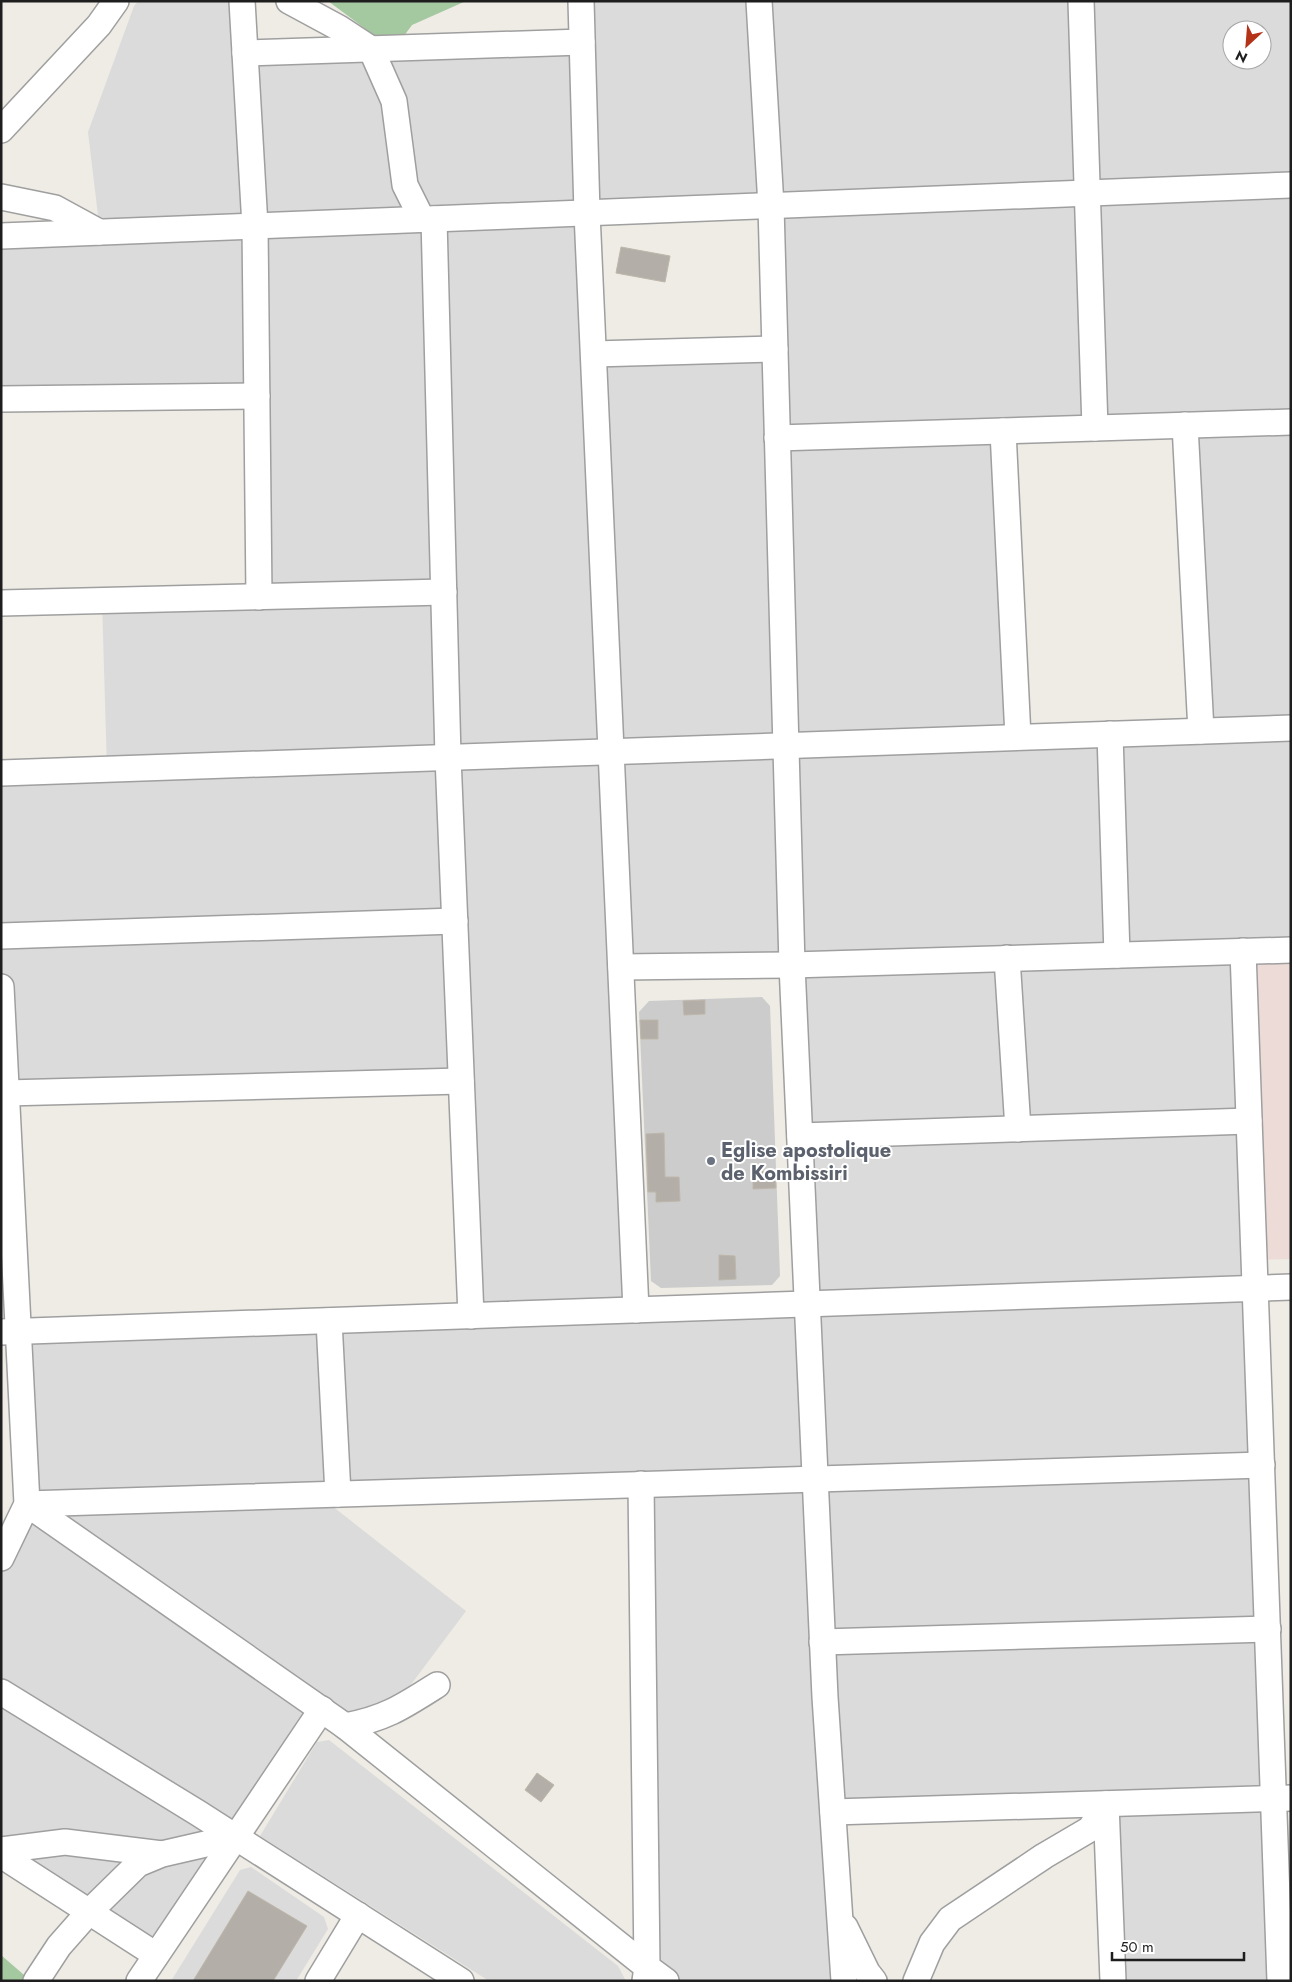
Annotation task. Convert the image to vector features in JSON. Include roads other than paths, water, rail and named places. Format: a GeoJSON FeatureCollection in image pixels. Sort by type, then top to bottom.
{"type":"FeatureCollection","features":[{"type":"Feature","properties":{"kind":"street"},"geometry":{"type":"LineString","coordinates":[[1,130],[99,25],[116,1]]}},
{"type":"Feature","properties":{"kind":"street"},"geometry":{"type":"LineString","coordinates":[[242,1],[255,226],[259,597]]}},
{"type":"Feature","properties":{"kind":"street"},"geometry":{"type":"LineString","coordinates":[[289,1],[339,28],[371,49],[394,101],[405,185],[428,219],[471,1316]]}},
{"type":"Feature","properties":{"kind":"street"},"geometry":{"type":"LineString","coordinates":[[581,1],[587,213],[636,1310]]}},
{"type":"Feature","properties":{"kind":"street"},"geometry":{"type":"LineString","coordinates":[[759,1],[771,206],[792,965],[822,1642],[844,1981]]}},
{"type":"Feature","properties":{"kind":"street"},"geometry":{"type":"LineString","coordinates":[[1081,1],[1095,428]]}},
{"type":"Feature","properties":{"kind":"street"},"geometry":{"type":"LineString","coordinates":[[245,54],[582,42]]}},
{"type":"Feature","properties":{"kind":"street"},"geometry":{"type":"LineString","coordinates":[[1,236],[1291,186]]}},
{"type":"Feature","properties":{"kind":"street"},"geometry":{"type":"LineString","coordinates":[[1,197],[55,208],[100,232]]}},
{"type":"Feature","properties":{"kind":"street"},"geometry":{"type":"LineString","coordinates":[[594,354],[775,349]]}},
{"type":"Feature","properties":{"kind":"street"},"geometry":{"type":"LineString","coordinates":[[1,399],[257,396]]}},
{"type":"Feature","properties":{"kind":"street"},"geometry":{"type":"LineString","coordinates":[[777,438],[1291,422]]}},
{"type":"Feature","properties":{"kind":"street"},"geometry":{"type":"LineString","coordinates":[[1185,426],[1201,731]]}},
{"type":"Feature","properties":{"kind":"street"},"geometry":{"type":"LineString","coordinates":[[1003,431],[1018,737]]}},
{"type":"Feature","properties":{"kind":"street"},"geometry":{"type":"LineString","coordinates":[[1,603],[444,592]]}},
{"type":"Feature","properties":{"kind":"street"},"geometry":{"type":"LineString","coordinates":[[1,773],[1291,728]]}},
{"type":"Feature","properties":{"kind":"street"},"geometry":{"type":"LineString","coordinates":[[1110,734],[1117,955]]}},
{"type":"Feature","properties":{"kind":"street"},"geometry":{"type":"LineString","coordinates":[[1,936],[455,921]]}},
{"type":"Feature","properties":{"kind":"street"},"geometry":{"type":"LineString","coordinates":[[621,967],[792,965],[1291,950]]}},
{"type":"Feature","properties":{"kind":"street"},"geometry":{"type":"LineString","coordinates":[[1243,951],[1268,1629],[1282,1798],[1280,1981]]}},
{"type":"Feature","properties":{"kind":"street"},"geometry":{"type":"LineString","coordinates":[[1008,958],[1018,1129]]}},
{"type":"Feature","properties":{"kind":"street"},"geometry":{"type":"LineString","coordinates":[[1,986],[10,1331],[27,1504],[1,1558]]}},
{"type":"Feature","properties":{"kind":"street"},"geometry":{"type":"LineString","coordinates":[[4,1093],[461,1081]]}},
{"type":"Feature","properties":{"kind":"street"},"geometry":{"type":"LineString","coordinates":[[800,1136],[1249,1120]]}},
{"type":"Feature","properties":{"kind":"street"},"geometry":{"type":"LineString","coordinates":[[10,1331],[1291,1287]]}},
{"type":"Feature","properties":{"kind":"street"},"geometry":{"type":"LineString","coordinates":[[329,1320],[338,1494]]}},
{"type":"Feature","properties":{"kind":"street"},"geometry":{"type":"LineString","coordinates":[[27,1504],[1262,1465]]}},
{"type":"Feature","properties":{"kind":"street"},"geometry":{"type":"LineString","coordinates":[[642,1484],[653,1976]]}},
{"type":"Feature","properties":{"kind":"street"},"geometry":{"type":"LineString","coordinates":[[27,1504],[345,1726],[653,1976]]}},
{"type":"Feature","properties":{"kind":"street"},"geometry":{"type":"LineString","coordinates":[[822,1642],[1268,1629]]}},
{"type":"Feature","properties":{"kind":"street"},"geometry":{"type":"LineString","coordinates":[[345,1726],[366,1722],[398,1710],[437,1685]]}},
{"type":"Feature","properties":{"kind":"street"},"geometry":{"type":"LineString","coordinates":[[1,1692],[236,1837],[461,1981]]}},
{"type":"Feature","properties":{"kind":"street"},"geometry":{"type":"LineString","coordinates":[[139,1981],[322,1709]]}},
{"type":"Feature","properties":{"kind":"street"},"geometry":{"type":"LineString","coordinates":[[832,1812],[1282,1798]]}},
{"type":"Feature","properties":{"kind":"street"},"geometry":{"type":"LineString","coordinates":[[916,1981],[932,1943],[950,1919],[1044,1856],[1090,1829],[1106,1804]]}},
{"type":"Feature","properties":{"kind":"street"},"geometry":{"type":"LineString","coordinates":[[1106,1804],[1113,1981]]}},
{"type":"Feature","properties":{"kind":"street"},"geometry":{"type":"LineString","coordinates":[[36,1981],[59,1946],[89,1912],[138,1864],[162,1854],[236,1837]]}},
{"type":"Feature","properties":{"kind":"street"},"geometry":{"type":"LineString","coordinates":[[1,1850],[65,1842],[162,1854]]}},
{"type":"Feature","properties":{"kind":"street"},"geometry":{"type":"LineString","coordinates":[[1,1855],[156,1955]]}},
{"type":"Feature","properties":{"kind":"street"},"geometry":{"type":"LineString","coordinates":[[318,1981],[358,1915]]}},
{"type":"Feature","properties":{"kind":"street"},"geometry":{"type":"LineString","coordinates":[[840,1915],[867,1972],[874,1981]]}},
{"type":"Feature","properties":{"kind":"place","name":"Eglise apostolique de Kombissiri"},"geometry":{"type":"Point","coordinates":[711,1161]}}]}
